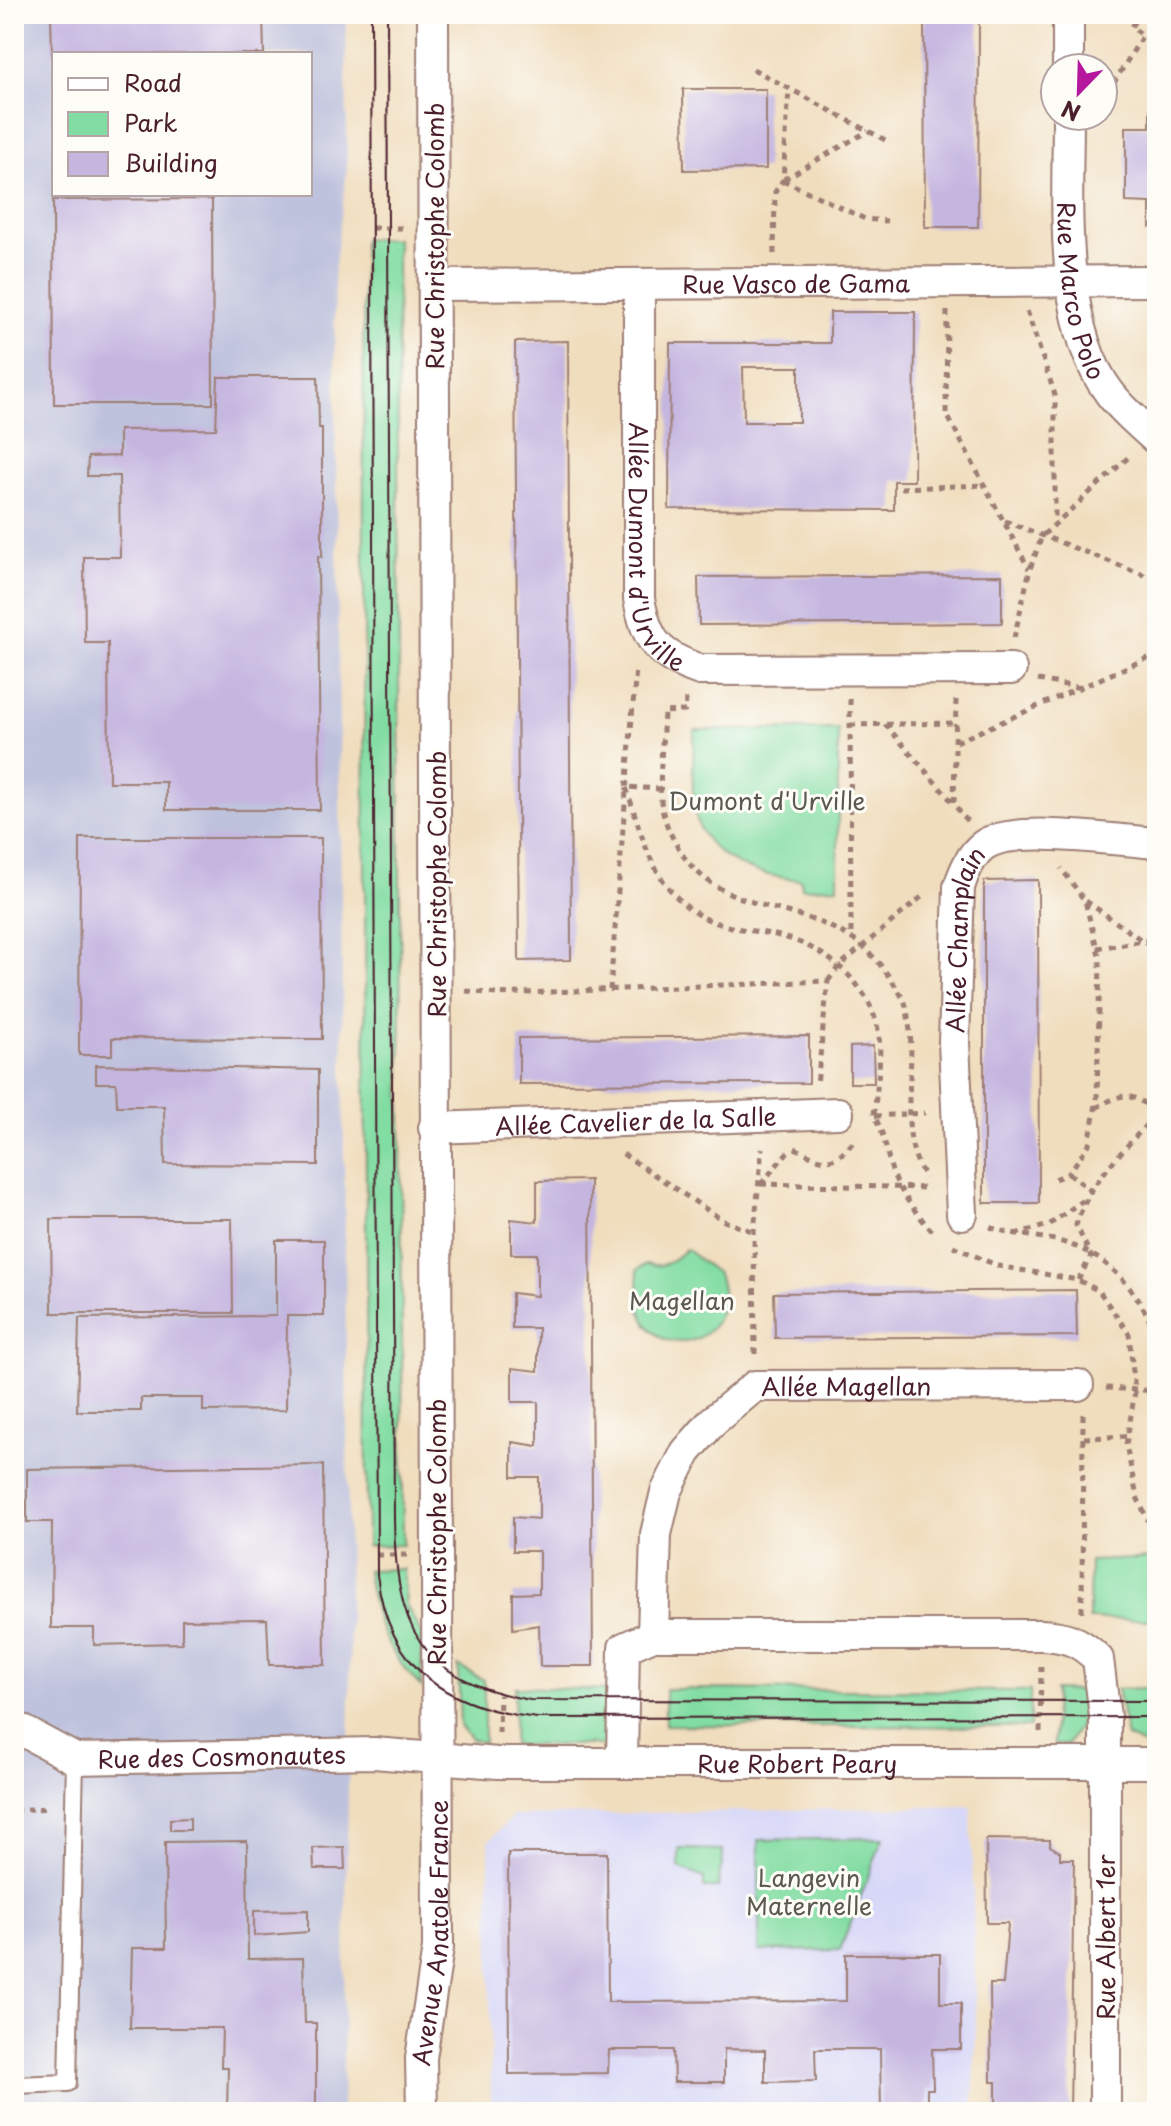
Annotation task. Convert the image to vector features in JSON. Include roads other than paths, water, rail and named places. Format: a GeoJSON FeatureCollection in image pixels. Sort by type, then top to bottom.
{"type":"FeatureCollection","features":[{"type":"Feature","properties":{"kind":"street","name":"Rue Christophe Colomb"},"geometry":{"type":"LineString","coordinates":[[433,14],[438,989],[434,1128],[437,1755]]}},
{"type":"Feature","properties":{"kind":"street"},"geometry":{"type":"LineString","coordinates":[[1068,14],[1068,52]]}},
{"type":"Feature","properties":{"kind":"street","name":"Rue Marco Polo"},"geometry":{"type":"LineString","coordinates":[[1068,132],[1071,280],[1082,337],[1108,392],[1155,438]]}},
{"type":"Feature","properties":{"kind":"street","name":"Rue Vasco de Gama"},"geometry":{"type":"LineString","coordinates":[[434,285],[1157,281]]}},
{"type":"Feature","properties":{"kind":"street","name":"Allée Dumont d'Urville"},"geometry":{"type":"LineString","coordinates":[[639,284],[639,599],[645,632],[671,661],[700,670],[1011,669]]}},
{"type":"Feature","properties":{"kind":"street","name":"Allée Champlain"},"geometry":{"type":"LineString","coordinates":[[962,1214],[954,1042],[959,887],[975,856],[1017,833],[1157,843]]}},
{"type":"Feature","properties":{"kind":"street","name":"Allée Cavelier de la Salle"},"geometry":{"type":"LineString","coordinates":[[434,1128],[583,1125],[826,1113]]}},
{"type":"Feature","properties":{"kind":"street","name":"Allée Magellan"},"geometry":{"type":"LineString","coordinates":[[653,1635],[656,1534],[666,1492],[686,1452],[713,1421],[755,1386],[1081,1399]]}},
{"type":"Feature","properties":{"kind":"street"},"geometry":{"type":"LineString","coordinates":[[622,1761],[624,1648],[653,1635],[1041,1635],[1067,1636],[1098,1659],[1103,1677],[1106,1762]]}},
{"type":"Feature","properties":{"kind":"street","name":"Rue des Cosmonautes"},"geometry":{"type":"LineString","coordinates":[[14,1726],[75,1759],[374,1753],[437,1755]]}},
{"type":"Feature","properties":{"kind":"street","name":"Rue Robert Peary"},"geometry":{"type":"LineString","coordinates":[[437,1755],[498,1763],[1157,1763]]}},
{"type":"Feature","properties":{"kind":"street","name":"Avenue Anatole France"},"geometry":{"type":"LineString","coordinates":[[422,2112],[421,2058],[438,1948],[437,1755]]}},
{"type":"Feature","properties":{"kind":"street","name":"Rue Albert 1er"},"geometry":{"type":"LineString","coordinates":[[1105,2112],[1106,1762]]}},
{"type":"Feature","properties":{"kind":"lane"},"geometry":{"type":"LineString","coordinates":[[14,2085],[68,2083],[75,1759]]}},
{"type":"Feature","properties":{"kind":"tram line"},"geometry":{"type":"LineString","coordinates":[[371,14],[377,1575],[394,1636],[409,1659],[428,1678],[450,1693],[476,1705],[537,1718],[1157,1717]]}},
{"type":"Feature","properties":{"kind":"tram line"},"geometry":{"type":"LineString","coordinates":[[387,14],[394,1518],[400,1589],[408,1617],[420,1641],[437,1661],[461,1678],[492,1691],[530,1700],[1157,1701]]}},
{"type":"Feature","properties":{"kind":"park label","name":"Dumont d'Urville"},"geometry":{"type":"Point","coordinates":[767,800]}},
{"type":"Feature","properties":{"kind":"park label","name":"Magellan"},"geometry":{"type":"Point","coordinates":[682,1300]}},
{"type":"Feature","properties":{"kind":"park label","name":"Langevin Maternelle"},"geometry":{"type":"Point","coordinates":[809,1891]}}]}
